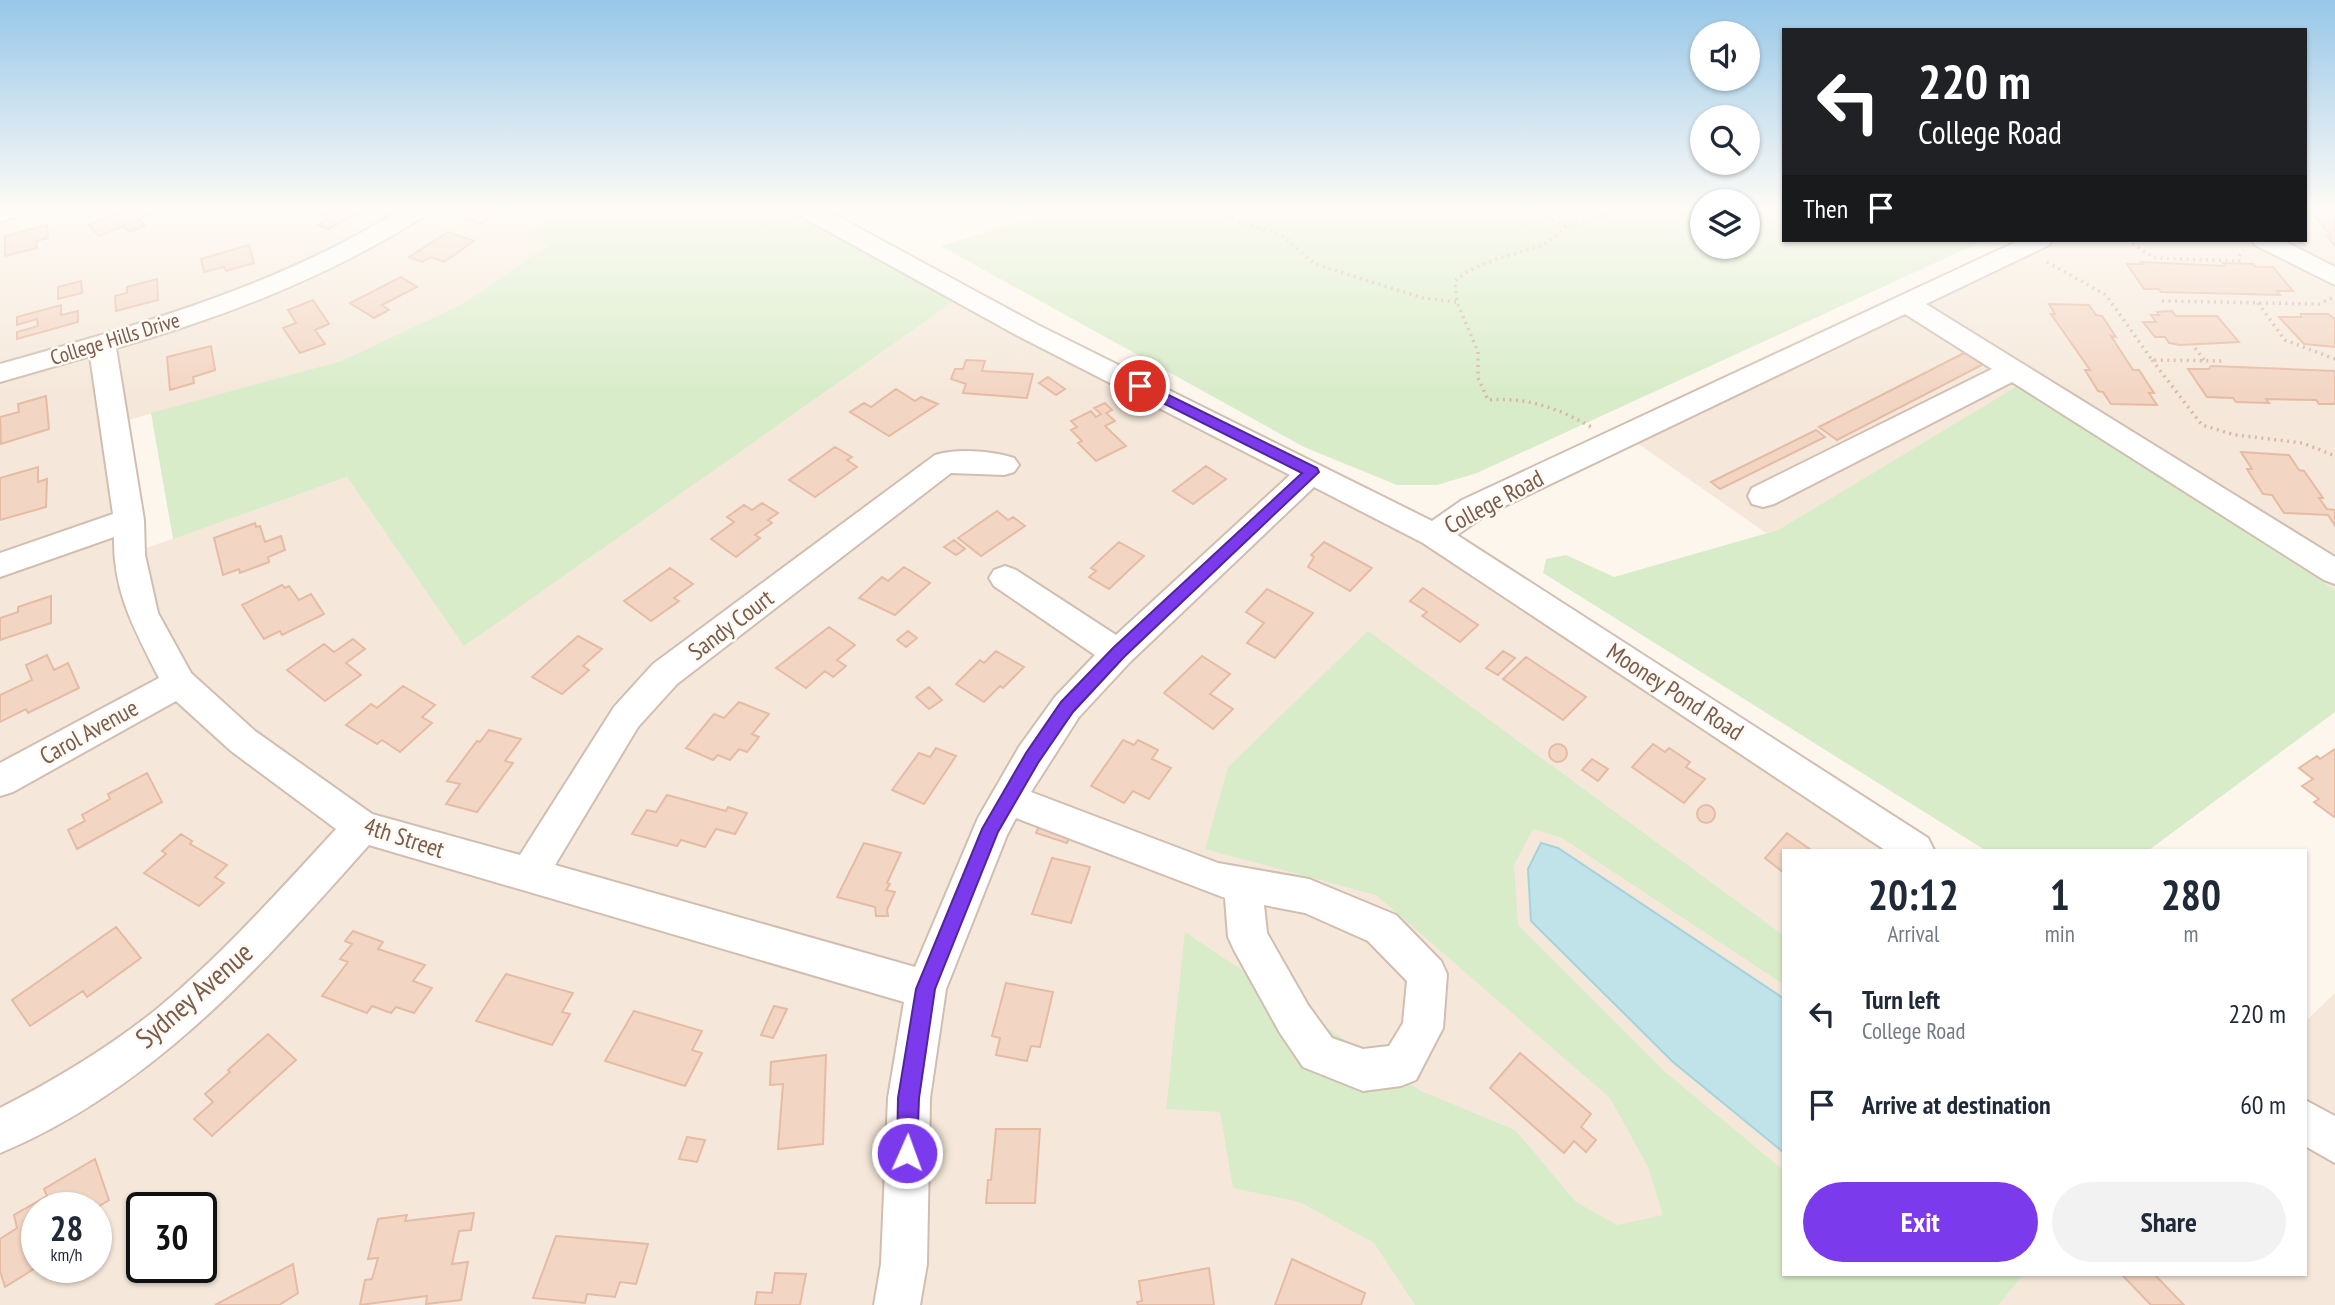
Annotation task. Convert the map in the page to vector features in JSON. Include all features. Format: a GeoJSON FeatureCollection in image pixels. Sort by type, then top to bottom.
{"type":"FeatureCollection","features":[{"type":"Feature","properties":{"kind":"street","name":"College Hills Drive"},"geometry":{"type":"LineString","coordinates":[[0,373],[170,324],[269,287],[303,271]]}},
{"type":"Feature","properties":{"kind":"street","name":"College Road"},"geometry":{"type":"LineString","coordinates":[[920,271],[1029,331],[1434,535],[1473,508],[1908,304],[1993,271]]}},
{"type":"Feature","properties":{"kind":"street"},"geometry":{"type":"LineString","coordinates":[[1908,304],[2335,572]]}},
{"type":"Feature","properties":{"kind":"street","name":"4th Street"},"geometry":{"type":"LineString","coordinates":[[102,344],[129,520],[129,555],[142,613],[179,683],[252,748],[362,827],[926,989]]}},
{"type":"Feature","properties":{"kind":"street"},"geometry":{"type":"LineString","coordinates":[[1763,496],[2012,370]]}},
{"type":"Feature","properties":{"kind":"street","name":"Sandy Court"},"geometry":{"type":"LineString","coordinates":[[528,876],[626,717],[666,674],[945,462],[1004,465]]}},
{"type":"Feature","properties":{"kind":"street"},"geometry":{"type":"LineString","coordinates":[[897,1305],[904,1264],[909,1098],[926,989],[991,829],[1067,707],[1118,653],[1312,472]]}},
{"type":"Feature","properties":{"kind":"street"},"geometry":{"type":"LineString","coordinates":[[0,565],[129,520]]}},
{"type":"Feature","properties":{"kind":"street","name":"Mooney Pond Road"},"geometry":{"type":"LineString","coordinates":[[1434,535],[1913,849]]}},
{"type":"Feature","properties":{"kind":"street"},"geometry":{"type":"LineString","coordinates":[[1005,578],[1118,653]]}},
{"type":"Feature","properties":{"kind":"street","name":"Carol Avenue"},"geometry":{"type":"LineString","coordinates":[[0,781],[179,683]]}},
{"type":"Feature","properties":{"kind":"street"},"geometry":{"type":"LineString","coordinates":[[1008,799],[1218,880],[1309,896],[1382,928],[1427,974],[1423,1028],[1401,1065],[1363,1070],[1318,1053],[1294,1019],[1248,937],[1243,885]]}},
{"type":"Feature","properties":{"kind":"street","name":"Sydney Avenue"},"geometry":{"type":"LineString","coordinates":[[0,1131],[46,1108],[171,1023],[238,960],[362,827]]}},
{"type":"Feature","properties":{"kind":"street"},"geometry":{"type":"LineString","coordinates":[[2307,1122],[2335,1141]]}},
{"type":"Feature","properties":{"kind":"path"},"geometry":{"type":"LineString","coordinates":[[1337,271],[1423,298],[1457,302]]}},
{"type":"Feature","properties":{"kind":"path"},"geometry":{"type":"LineString","coordinates":[[1468,271],[1455,281],[1457,302],[1479,352],[1478,378],[1488,400],[1513,397],[1555,406],[1616,441]]}},
{"type":"Feature","properties":{"kind":"path"},"geometry":{"type":"LineString","coordinates":[[2072,271],[2106,295],[2202,425],[2212,430],[2312,443],[2335,456]]}},
{"type":"Feature","properties":{"kind":"path"},"geometry":{"type":"LineString","coordinates":[[2162,301],[2319,304],[2335,297]]}},
{"type":"Feature","properties":{"kind":"path"},"geometry":{"type":"LineString","coordinates":[[2257,302],[2285,340],[2335,359]]}},
{"type":"Feature","properties":{"kind":"path"},"geometry":{"type":"LineString","coordinates":[[2195,348],[2204,361]]}},
{"type":"Feature","properties":{"kind":"path"},"geometry":{"type":"LineString","coordinates":[[2152,360],[2223,361]]}},
{"type":"Feature","properties":{"kind":"shaded area"},"geometry":{"type":"Polygon","coordinates":[[[0,271],[511,271],[464,303],[341,361],[114,424],[129,554],[347,477],[464,645],[963,295],[1312,472],[1861,813],[1914,849],[1782,849],[1782,1276],[2307,1276],[2307,1020],[2335,993],[2335,1305],[0,1305],[0,271]]]}},
{"type":"Feature","properties":{"kind":"shaded area"},"geometry":{"type":"Polygon","coordinates":[[[1975,271],[2335,271],[2335,590],[2017,386],[1778,530],[1766,533],[1627,436],[1975,271]]]}},
{"type":"Feature","properties":{"kind":"green space"},"geometry":{"type":"Polygon","coordinates":[[[511,271],[898,271],[953,302],[464,646],[347,477],[173,539],[151,413],[341,361],[464,303],[511,271]]]}},
{"type":"Feature","properties":{"kind":"green space"},"geometry":{"type":"Polygon","coordinates":[[[986,271],[1918,271],[1477,473],[1437,485],[1397,485],[1304,447],[986,271]]]}},
{"type":"Feature","properties":{"kind":"green space"},"geometry":{"type":"Polygon","coordinates":[[[2017,386],[2335,590],[2335,712],[2150,849],[1983,849],[1543,573],[1546,559],[1566,555],[1614,577],[1778,530],[2017,386]]]}},
{"type":"Feature","properties":{"kind":"green space"},"geometry":{"type":"Polygon","coordinates":[[[1368,631],[1782,934],[1782,983],[1562,838],[1533,829],[1514,865],[1518,925],[1664,1071],[1782,1169],[1782,1276],[2022,1276],[1998,1305],[1415,1305],[1374,1243],[1300,1202],[1233,1188],[1220,1112],[1166,1109],[1185,932],[1421,1091],[1515,1130],[1576,1202],[1617,1225],[1663,1215],[1648,1167],[1610,1098],[1376,895],[1205,849],[1228,767],[1368,631]]]}},
{"type":"Feature","properties":{"kind":"water"},"geometry":{"type":"Polygon","coordinates":[[[1541,843],[1558,848],[1782,997],[1782,1151],[1673,1062],[1531,921],[1528,869],[1541,843]]]}},
{"type":"Feature","properties":{"kind":"building"},"geometry":{"type":"Polygon","coordinates":[[[2132,271],[2276,271],[2293,291],[2277,291],[2280,295],[2161,292],[2159,289],[2144,289],[2132,271]]]}},
{"type":"Feature","properties":{"kind":"building"},"geometry":{"type":"Polygon","coordinates":[[[401,277],[417,287],[382,305],[389,310],[374,318],[350,303],[401,277]]]}},
{"type":"Feature","properties":{"kind":"building"},"geometry":{"type":"Polygon","coordinates":[[[157,279],[158,300],[116,311],[115,296],[127,293],[127,287],[157,279]]]}},
{"type":"Feature","properties":{"kind":"building"},"geometry":{"type":"Polygon","coordinates":[[[81,281],[82,293],[58,299],[58,287],[81,281]]]}},
{"type":"Feature","properties":{"kind":"building"},"geometry":{"type":"Polygon","coordinates":[[[313,300],[329,324],[315,330],[325,344],[300,353],[283,328],[296,323],[288,310],[313,300]]]}},
{"type":"Feature","properties":{"kind":"building"},"geometry":{"type":"Polygon","coordinates":[[[2049,304],[2089,305],[2096,315],[2102,316],[2116,337],[2111,336],[2133,370],[2139,370],[2154,393],[2149,393],[2157,405],[2111,404],[2103,392],[2098,391],[2085,370],[2090,370],[2051,314],[2055,314],[2049,304]]]}},
{"type":"Feature","properties":{"kind":"building"},"geometry":{"type":"Polygon","coordinates":[[[61,305],[61,315],[78,311],[78,322],[17,339],[17,332],[38,326],[37,319],[17,325],[17,317],[61,305]]]}},
{"type":"Feature","properties":{"kind":"building"},"geometry":{"type":"Polygon","coordinates":[[[2172,311],[2176,316],[2217,316],[2239,342],[2180,345],[2169,343],[2165,337],[2155,337],[2143,322],[2156,322],[2151,315],[2172,311]]]}},
{"type":"Feature","properties":{"kind":"building"},"geometry":{"type":"Polygon","coordinates":[[[2301,314],[2328,314],[2335,319],[2335,347],[2304,344],[2279,317],[2301,317],[2301,314]]]}},
{"type":"Feature","properties":{"kind":"building"},"geometry":{"type":"Polygon","coordinates":[[[211,346],[215,370],[193,377],[194,383],[170,390],[167,357],[211,346]]]}},
{"type":"Feature","properties":{"kind":"building"},"geometry":{"type":"Polygon","coordinates":[[[1966,352],[1984,364],[1837,440],[1819,427],[1966,352]]]}},
{"type":"Feature","properties":{"kind":"building"},"geometry":{"type":"Polygon","coordinates":[[[966,360],[985,361],[982,371],[1033,374],[1027,398],[963,393],[966,384],[951,379],[955,369],[963,369],[966,360]]]}},
{"type":"Feature","properties":{"kind":"building"},"geometry":{"type":"Polygon","coordinates":[[[2211,366],[2335,371],[2335,404],[2319,404],[2316,400],[2266,399],[2269,403],[2236,402],[2233,398],[2207,397],[2188,369],[2209,369],[2211,366]]]}},
{"type":"Feature","properties":{"kind":"building"},"geometry":{"type":"Polygon","coordinates":[[[1048,377],[1065,389],[1056,395],[1039,383],[1048,377]]]}},
{"type":"Feature","properties":{"kind":"building"},"geometry":{"type":"Polygon","coordinates":[[[896,389],[915,401],[921,397],[938,404],[889,436],[850,412],[864,403],[871,407],[896,389]]]}},
{"type":"Feature","properties":{"kind":"building"},"geometry":{"type":"Polygon","coordinates":[[[46,396],[49,429],[1,444],[0,417],[19,412],[18,404],[46,396]]]}},
{"type":"Feature","properties":{"kind":"building"},"geometry":{"type":"Polygon","coordinates":[[[1105,403],[1112,410],[1106,413],[1115,421],[1105,426],[1126,446],[1096,461],[1078,443],[1082,441],[1071,430],[1077,427],[1071,421],[1091,411],[1096,417],[1101,414],[1094,408],[1105,403]]]}},
{"type":"Feature","properties":{"kind":"building"},"geometry":{"type":"Polygon","coordinates":[[[1816,430],[1825,437],[1720,489],[1711,482],[1816,430]]]}},
{"type":"Feature","properties":{"kind":"building"},"geometry":{"type":"Polygon","coordinates":[[[835,447],[852,457],[847,460],[857,467],[815,497],[789,480],[835,447]]]}},
{"type":"Feature","properties":{"kind":"building"},"geometry":{"type":"Polygon","coordinates":[[[2241,452],[2289,455],[2323,498],[2319,498],[2327,509],[2335,510],[2335,526],[2328,515],[2284,513],[2272,495],[2263,494],[2247,469],[2252,469],[2241,452]]]}},
{"type":"Feature","properties":{"kind":"building"},"geometry":{"type":"Polygon","coordinates":[[[1206,466],[1226,479],[1193,504],[1173,491],[1206,466]]]}},
{"type":"Feature","properties":{"kind":"building"},"geometry":{"type":"Polygon","coordinates":[[[38,467],[38,482],[47,479],[46,507],[0,520],[0,478],[38,467]]]}},
{"type":"Feature","properties":{"kind":"building"},"geometry":{"type":"Polygon","coordinates":[[[762,503],[778,513],[768,520],[772,523],[755,535],[760,538],[736,557],[711,539],[734,522],[727,517],[744,505],[752,510],[762,503]]]}},
{"type":"Feature","properties":{"kind":"building"},"geometry":{"type":"Polygon","coordinates":[[[997,511],[1008,520],[1013,517],[1025,526],[981,556],[958,538],[997,511]]]}},
{"type":"Feature","properties":{"kind":"building"},"geometry":{"type":"Polygon","coordinates":[[[255,523],[256,527],[260,526],[265,542],[281,536],[285,550],[268,557],[269,562],[240,573],[239,569],[223,575],[214,538],[255,523]]]}},
{"type":"Feature","properties":{"kind":"building"},"geometry":{"type":"Polygon","coordinates":[[[954,540],[965,549],[956,555],[944,547],[954,540]]]}},
{"type":"Feature","properties":{"kind":"building"},"geometry":{"type":"Polygon","coordinates":[[[1119,542],[1144,556],[1109,589],[1089,577],[1096,571],[1091,568],[1119,542]]]}},
{"type":"Feature","properties":{"kind":"building"},"geometry":{"type":"Polygon","coordinates":[[[1324,542],[1372,568],[1350,591],[1308,567],[1314,557],[1311,555],[1324,542]]]}},
{"type":"Feature","properties":{"kind":"building"},"geometry":{"type":"Polygon","coordinates":[[[904,567],[930,583],[895,615],[859,598],[882,577],[888,581],[904,567]]]}},
{"type":"Feature","properties":{"kind":"building"},"geometry":{"type":"Polygon","coordinates":[[[670,568],[693,584],[674,598],[679,601],[651,621],[624,601],[670,568]]]}},
{"type":"Feature","properties":{"kind":"building"},"geometry":{"type":"Polygon","coordinates":[[[282,585],[285,588],[289,586],[299,600],[311,594],[324,614],[282,635],[280,631],[264,639],[242,605],[282,585]]]}},
{"type":"Feature","properties":{"kind":"building"},"geometry":{"type":"Polygon","coordinates":[[[1423,588],[1478,625],[1460,642],[1422,616],[1427,612],[1410,601],[1423,588]]]}},
{"type":"Feature","properties":{"kind":"building"},"geometry":{"type":"Polygon","coordinates":[[[1267,589],[1313,613],[1275,658],[1247,643],[1264,623],[1246,612],[1267,589]]]}},
{"type":"Feature","properties":{"kind":"building"},"geometry":{"type":"Polygon","coordinates":[[[51,596],[51,623],[0,640],[0,618],[18,612],[18,607],[51,596]]]}},
{"type":"Feature","properties":{"kind":"building"},"geometry":{"type":"Polygon","coordinates":[[[829,627],[855,645],[837,660],[846,666],[833,677],[825,671],[806,688],[776,668],[829,627]]]}},
{"type":"Feature","properties":{"kind":"building"},"geometry":{"type":"Polygon","coordinates":[[[908,631],[917,638],[906,647],[897,640],[908,631]]]}},
{"type":"Feature","properties":{"kind":"building"},"geometry":{"type":"Polygon","coordinates":[[[578,636],[602,649],[583,666],[589,670],[562,694],[532,677],[578,636]]]}},
{"type":"Feature","properties":{"kind":"building"},"geometry":{"type":"Polygon","coordinates":[[[353,639],[365,649],[346,663],[361,675],[325,701],[287,670],[324,644],[334,652],[353,639]]]}},
{"type":"Feature","properties":{"kind":"building"},"geometry":{"type":"Polygon","coordinates":[[[996,651],[1024,667],[984,702],[956,684],[980,660],[984,663],[996,651]]]}},
{"type":"Feature","properties":{"kind":"building"},"geometry":{"type":"Polygon","coordinates":[[[1503,651],[1515,658],[1498,675],[1486,668],[1503,651]]]}},
{"type":"Feature","properties":{"kind":"building"},"geometry":{"type":"Polygon","coordinates":[[[47,655],[54,670],[68,663],[79,688],[28,713],[26,709],[0,722],[0,695],[32,680],[26,665],[47,655]]]}},
{"type":"Feature","properties":{"kind":"building"},"geometry":{"type":"Polygon","coordinates":[[[1202,656],[1230,674],[1210,694],[1233,709],[1213,729],[1164,693],[1202,656]]]}},
{"type":"Feature","properties":{"kind":"building"},"geometry":{"type":"Polygon","coordinates":[[[1526,657],[1586,697],[1563,720],[1503,679],[1526,657]]]}},
{"type":"Feature","properties":{"kind":"building"},"geometry":{"type":"Polygon","coordinates":[[[403,686],[435,705],[422,717],[432,723],[400,752],[382,740],[377,744],[346,725],[371,704],[377,708],[403,686]]]}},
{"type":"Feature","properties":{"kind":"building"},"geometry":{"type":"Polygon","coordinates":[[[929,687],[942,700],[929,709],[916,697],[929,687]]]}},
{"type":"Feature","properties":{"kind":"building"},"geometry":{"type":"Polygon","coordinates":[[[739,702],[769,714],[752,734],[759,737],[747,752],[739,749],[730,760],[718,755],[713,760],[686,748],[714,714],[724,718],[739,702]]]}},
{"type":"Feature","properties":{"kind":"building"},"geometry":{"type":"Polygon","coordinates":[[[489,730],[521,739],[505,761],[513,763],[477,812],[446,804],[460,784],[447,781],[477,741],[480,742],[489,730]]]}},
{"type":"Feature","properties":{"kind":"building"},"geometry":{"type":"Polygon","coordinates":[[[1123,740],[1134,745],[1138,740],[1158,750],[1152,759],[1171,768],[1149,799],[1133,791],[1124,803],[1091,786],[1123,740]]]}},
{"type":"Feature","properties":{"kind":"building"},"geometry":{"type":"Polygon","coordinates":[[[1558,744],[1564,747],[1567,753],[1564,759],[1558,762],[1552,759],[1549,753],[1552,747],[1558,744]]]}},
{"type":"Feature","properties":{"kind":"building"},"geometry":{"type":"Polygon","coordinates":[[[1653,744],[1665,752],[1669,748],[1690,762],[1686,767],[1705,779],[1684,803],[1632,767],[1653,744]]]}},
{"type":"Feature","properties":{"kind":"building"},"geometry":{"type":"Polygon","coordinates":[[[936,748],[956,756],[924,804],[892,790],[919,753],[930,757],[936,748]]]}},
{"type":"Feature","properties":{"kind":"building"},"geometry":{"type":"Polygon","coordinates":[[[2335,749],[2334,817],[2314,802],[2319,799],[2302,786],[2313,779],[2299,768],[2317,756],[2320,759],[2335,749]]]}},
{"type":"Feature","properties":{"kind":"building"},"geometry":{"type":"Polygon","coordinates":[[[1592,759],[1608,769],[1598,781],[1582,770],[1592,759]]]}},
{"type":"Feature","properties":{"kind":"building"},"geometry":{"type":"Polygon","coordinates":[[[147,773],[162,802],[77,849],[68,830],[85,821],[82,815],[110,799],[108,794],[147,773]]]}},
{"type":"Feature","properties":{"kind":"building"},"geometry":{"type":"Polygon","coordinates":[[[667,795],[726,811],[728,807],[747,813],[735,834],[716,829],[705,847],[681,840],[677,846],[632,834],[647,810],[656,812],[667,795]]]}},
{"type":"Feature","properties":{"kind":"building"},"geometry":{"type":"Polygon","coordinates":[[[1706,805],[1712,808],[1715,814],[1712,820],[1706,823],[1700,820],[1697,814],[1700,808],[1706,805]]]}},
{"type":"Feature","properties":{"kind":"building"},"geometry":{"type":"Polygon","coordinates":[[[1039,826],[1070,836],[1067,843],[1036,833],[1039,826]]]}},
{"type":"Feature","properties":{"kind":"building"},"geometry":{"type":"Polygon","coordinates":[[[1787,833],[1810,849],[1782,849],[1782,871],[1765,858],[1787,833]]]}},
{"type":"Feature","properties":{"kind":"building"},"geometry":{"type":"Polygon","coordinates":[[[181,834],[192,841],[190,844],[227,865],[215,877],[224,883],[199,906],[144,873],[166,854],[162,851],[181,834]]]}},
{"type":"Feature","properties":{"kind":"building"},"geometry":{"type":"Polygon","coordinates":[[[864,843],[901,853],[887,883],[890,884],[886,890],[895,892],[887,910],[888,916],[876,916],[875,907],[837,897],[864,843]]]}},
{"type":"Feature","properties":{"kind":"building"},"geometry":{"type":"Polygon","coordinates":[[[1052,858],[1090,867],[1071,923],[1032,914],[1052,858]]]}},
{"type":"Feature","properties":{"kind":"building"},"geometry":{"type":"Polygon","coordinates":[[[116,927],[141,958],[87,997],[83,991],[30,1026],[12,1000],[116,927]]]}},
{"type":"Feature","properties":{"kind":"building"},"geometry":{"type":"Polygon","coordinates":[[[353,931],[383,942],[378,949],[425,965],[413,981],[432,988],[414,1013],[396,1007],[391,1013],[372,1006],[367,1013],[322,996],[348,962],[340,959],[352,944],[345,941],[353,931]]]}},
{"type":"Feature","properties":{"kind":"building"},"geometry":{"type":"Polygon","coordinates":[[[506,974],[573,993],[562,1012],[570,1014],[552,1045],[476,1021],[506,974]]]}},
{"type":"Feature","properties":{"kind":"building"},"geometry":{"type":"Polygon","coordinates":[[[1006,983],[1053,992],[1040,1047],[1031,1046],[1027,1061],[996,1055],[1000,1038],[992,1036],[1006,983]]]}},
{"type":"Feature","properties":{"kind":"building"},"geometry":{"type":"Polygon","coordinates":[[[774,1006],[787,1009],[773,1038],[761,1035],[774,1006]]]}},
{"type":"Feature","properties":{"kind":"building"},"geometry":{"type":"Polygon","coordinates":[[[634,1011],[702,1031],[692,1050],[702,1053],[685,1086],[605,1061],[634,1011]]]}},
{"type":"Feature","properties":{"kind":"building"},"geometry":{"type":"Polygon","coordinates":[[[268,1034],[296,1060],[212,1136],[194,1119],[213,1102],[205,1094],[268,1034]]]}},
{"type":"Feature","properties":{"kind":"building"},"geometry":{"type":"Polygon","coordinates":[[[1520,1053],[1591,1114],[1581,1127],[1596,1140],[1586,1152],[1574,1141],[1564,1153],[1490,1088],[1520,1053]]]}},
{"type":"Feature","properties":{"kind":"building"},"geometry":{"type":"Polygon","coordinates":[[[826,1055],[823,1144],[778,1149],[783,1084],[770,1085],[771,1062],[826,1055]]]}},
{"type":"Feature","properties":{"kind":"building"},"geometry":{"type":"Polygon","coordinates":[[[996,1129],[1040,1129],[1035,1203],[986,1203],[996,1129]]]}},
{"type":"Feature","properties":{"kind":"building"},"geometry":{"type":"Polygon","coordinates":[[[687,1137],[705,1140],[697,1162],[679,1159],[687,1137]]]}},
{"type":"Feature","properties":{"kind":"building"},"geometry":{"type":"Polygon","coordinates":[[[95,1159],[106,1192],[45,1192],[44,1189],[95,1159]]]}},
{"type":"Feature","properties":{"kind":"building"},"geometry":{"type":"Polygon","coordinates":[[[21,1211],[21,1277],[5,1287],[0,1271],[0,1239],[17,1228],[14,1215],[21,1211]]]}},
{"type":"Feature","properties":{"kind":"building"},"geometry":{"type":"Polygon","coordinates":[[[474,1213],[471,1230],[459,1231],[452,1264],[468,1262],[461,1300],[426,1304],[427,1296],[360,1305],[365,1280],[372,1279],[378,1258],[368,1259],[378,1219],[407,1215],[405,1221],[474,1213]]]}},
{"type":"Feature","properties":{"kind":"building"},"geometry":{"type":"Polygon","coordinates":[[[556,1236],[648,1244],[636,1284],[620,1282],[615,1297],[587,1294],[585,1303],[533,1298],[556,1236]]]}},
{"type":"Feature","properties":{"kind":"building"},"geometry":{"type":"Polygon","coordinates":[[[1292,1259],[1365,1293],[1361,1305],[1275,1305],[1292,1259]]]}},
{"type":"Feature","properties":{"kind":"building"},"geometry":{"type":"Polygon","coordinates":[[[293,1264],[298,1293],[279,1305],[215,1305],[293,1264]]]}},
{"type":"Feature","properties":{"kind":"building"},"geometry":{"type":"Polygon","coordinates":[[[1209,1268],[1214,1305],[1138,1305],[1137,1302],[1142,1301],[1139,1281],[1209,1268]]]}},
{"type":"Feature","properties":{"kind":"building"},"geometry":{"type":"Polygon","coordinates":[[[775,1273],[806,1274],[800,1305],[755,1305],[757,1292],[772,1293],[775,1273]]]}},
{"type":"Feature","properties":{"kind":"building"},"geometry":{"type":"Polygon","coordinates":[[[2123,1276],[2156,1276],[2184,1305],[2151,1305],[2123,1276]]]}},
{"type":"Feature","properties":{"kind":"route"},"geometry":{"type":"LineString","coordinates":[[907,1153],[909,1098],[926,989],[991,829],[1032,758],[1067,707],[1118,653],[1312,472],[1140,386]]}}]}
